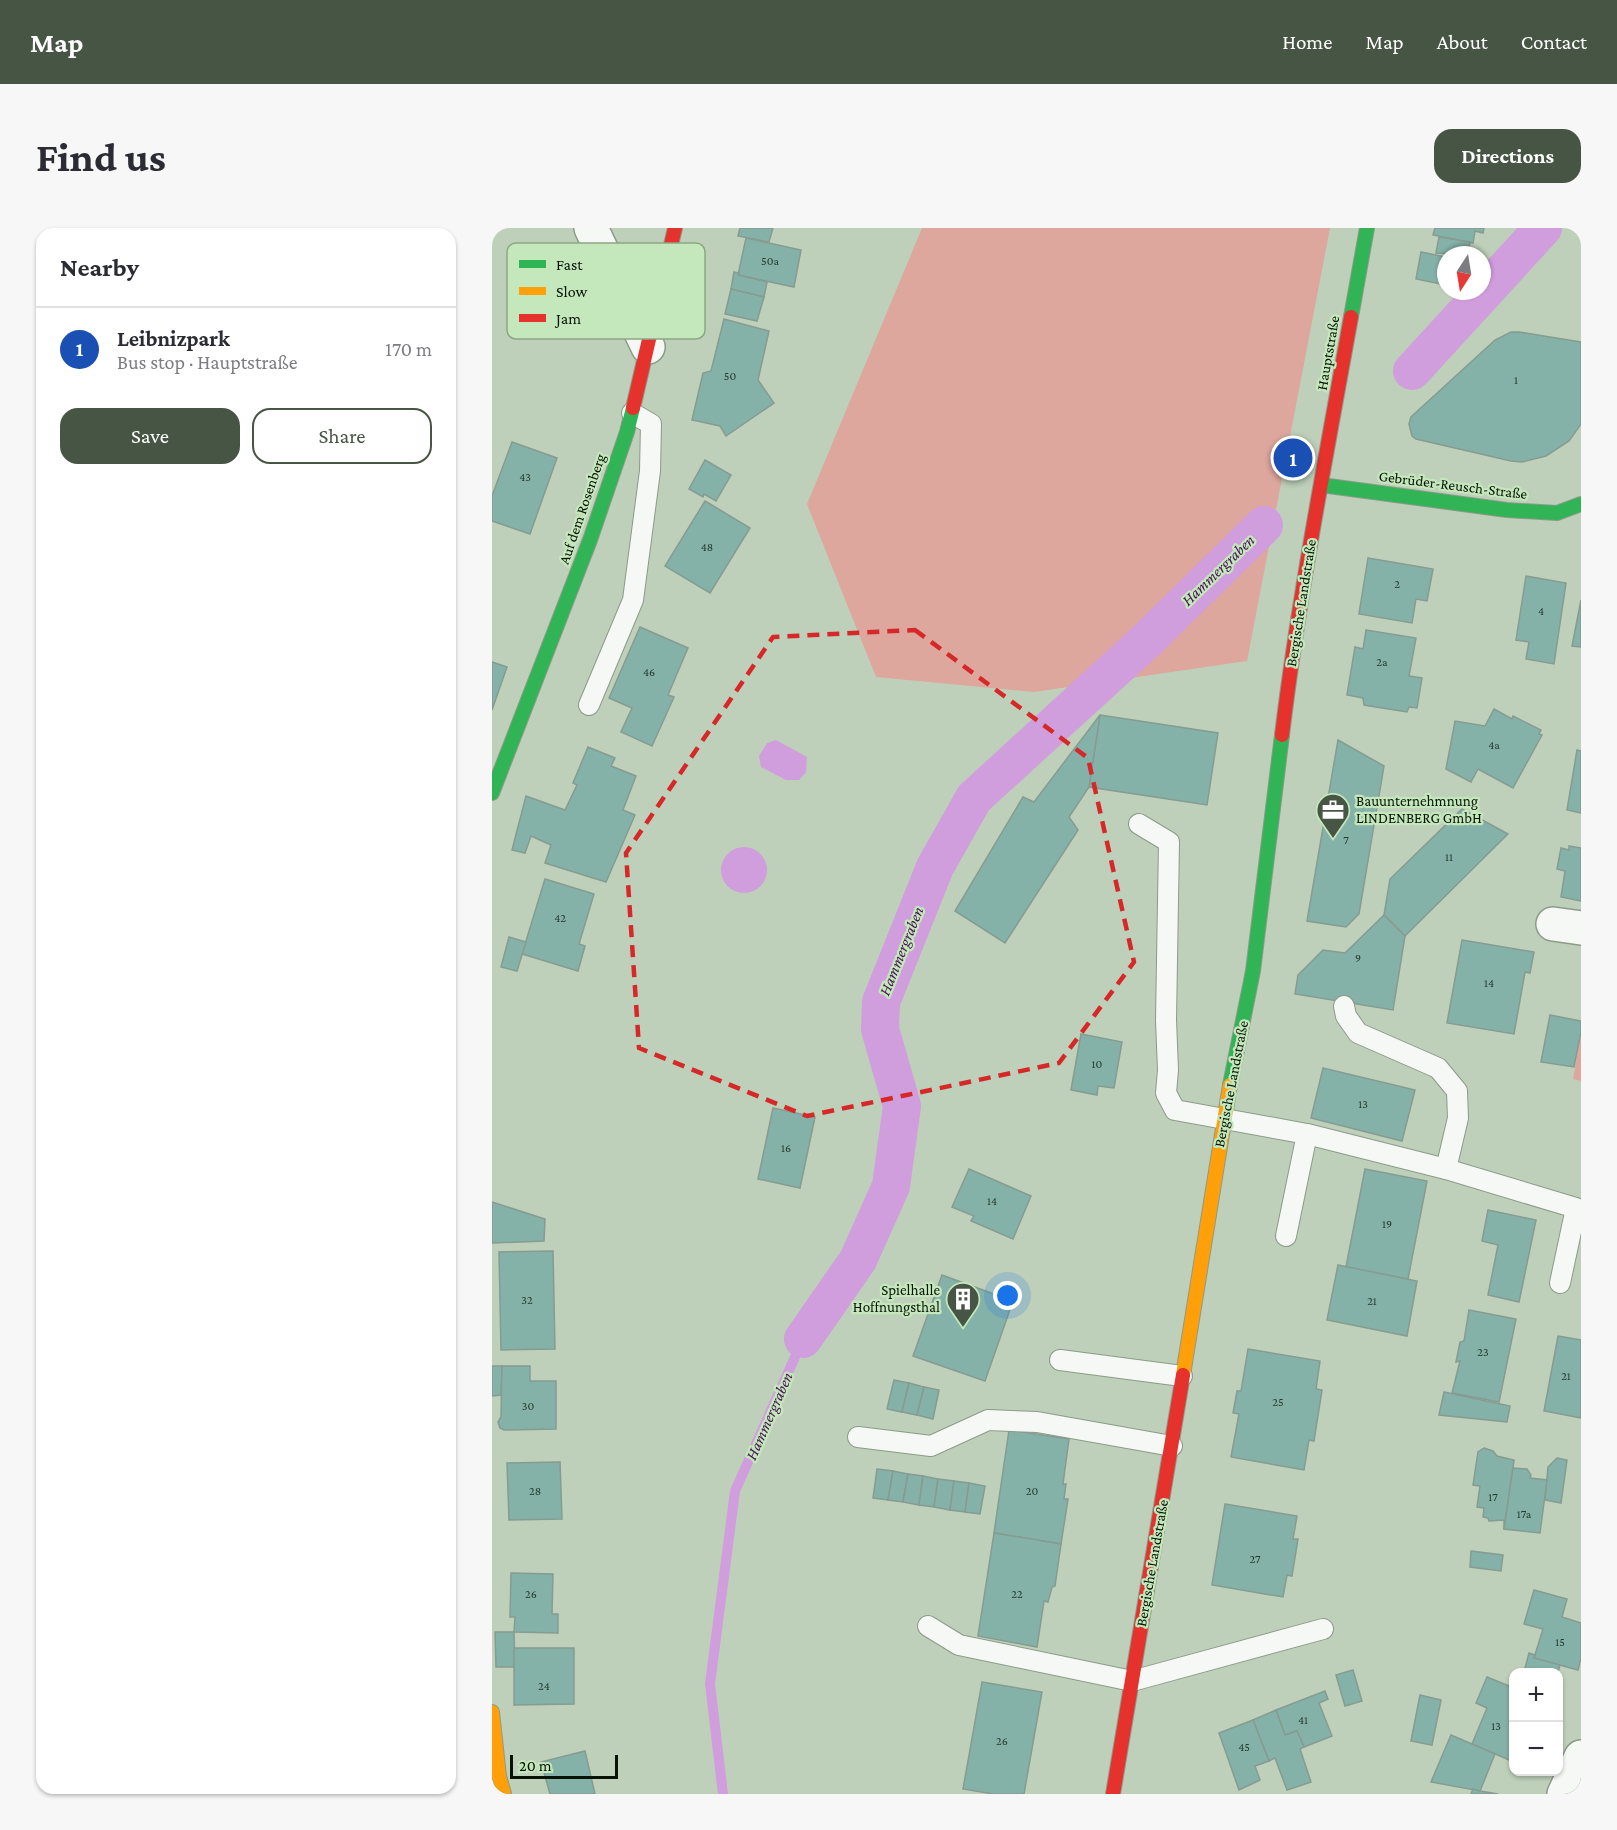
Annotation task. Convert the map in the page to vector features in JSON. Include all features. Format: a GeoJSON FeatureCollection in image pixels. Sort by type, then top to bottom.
{"type":"FeatureCollection","features":[{"type":"Feature","properties":{"kind":"main road","name":"Auf dem Rosenberg"},"geometry":{"type":"LineString","coordinates":[[672,243],[675,228]]}},
{"type":"Feature","properties":{"kind":"main road","name":"Hauptstraße"},"geometry":{"type":"LineString","coordinates":[[1321,485],[1367,228]]}},
{"type":"Feature","properties":{"kind":"main road","name":"Auf dem Rosenberg"},"geometry":{"type":"LineString","coordinates":[[492,793],[590,540],[632,413],[650,339]]}},
{"type":"Feature","properties":{"kind":"main road","name":"Gebrüder-Reusch-Straße"},"geometry":{"type":"LineString","coordinates":[[1321,485],[1508,510],[1557,513],[1581,504]]}},
{"type":"Feature","properties":{"kind":"main road","name":"Bergische Landstraße"},"geometry":{"type":"LineString","coordinates":[[1113,1794],[1172,1446],[1223,1120],[1253,971],[1291,662],[1321,485]]}},
{"type":"Feature","properties":{"kind":"main road"},"geometry":{"type":"LineString","coordinates":[[492,1712],[499,1776],[504,1794]]}},
{"type":"Feature","properties":{"kind":"street"},"geometry":{"type":"LineString","coordinates":[[591,228],[598,243]]}},
{"type":"Feature","properties":{"kind":"street"},"geometry":{"type":"LineString","coordinates":[[645,339],[648,346]]}},
{"type":"Feature","properties":{"kind":"street"},"geometry":{"type":"LineString","coordinates":[[1564,1794],[1581,1757]]}},
{"type":"Feature","properties":{"kind":"lane"},"geometry":{"type":"LineString","coordinates":[[589,705],[633,600],[650,471],[651,424],[632,413]]}},
{"type":"Feature","properties":{"kind":"lane"},"geometry":{"type":"LineString","coordinates":[[1138,824],[1169,842],[1166,1093],[1175,1110],[1307,1134],[1446,1169],[1576,1208],[1560,1283]]}},
{"type":"Feature","properties":{"kind":"lane"},"geometry":{"type":"LineString","coordinates":[[1344,1006],[1346,1016],[1358,1033],[1438,1068],[1457,1091],[1458,1118],[1446,1169]]}},
{"type":"Feature","properties":{"kind":"lane"},"geometry":{"type":"LineString","coordinates":[[1287,1236],[1307,1134]]}},
{"type":"Feature","properties":{"kind":"lane"},"geometry":{"type":"LineString","coordinates":[[1060,1360],[1182,1376]]}},
{"type":"Feature","properties":{"kind":"lane"},"geometry":{"type":"LineString","coordinates":[[858,1437],[931,1446],[988,1420],[1037,1422],[1172,1446]]}},
{"type":"Feature","properties":{"kind":"lane"},"geometry":{"type":"LineString","coordinates":[[927,1626],[959,1645],[1132,1682],[1323,1629]]}},
{"type":"Feature","properties":{"kind":"highlighted area"},"geometry":{"type":"Polygon","coordinates":[[[915,630],[1088,758],[1134,962],[1059,1063],[807,1116],[639,1048],[626,853],[773,637],[915,630]]]}},
{"type":"Feature","properties":{"kind":"shaded area"},"geometry":{"type":"Polygon","coordinates":[[[922,228],[1330,228],[1247,661],[1034,692],[876,677],[807,504],[922,228]]]}},
{"type":"Feature","properties":{"kind":"shaded area"},"geometry":{"type":"Polygon","coordinates":[[[776,740],[807,757],[806,772],[799,780],[786,780],[761,767],[759,756],[767,743],[776,740]]]}},
{"type":"Feature","properties":{"kind":"shaded area"},"geometry":{"type":"Polygon","coordinates":[[[744,847],[760,854],[767,870],[760,886],[744,893],[728,886],[721,870],[728,854],[744,847]]]}},
{"type":"Feature","properties":{"kind":"shaded area"},"geometry":{"type":"Polygon","coordinates":[[[1581,1039],[1581,1081],[1573,1079],[1581,1039]]]}},
{"type":"Feature","properties":{"kind":"building"},"geometry":{"type":"Polygon","coordinates":[[[740,228],[773,228],[769,242],[738,236],[740,228]]]}},
{"type":"Feature","properties":{"kind":"building"},"geometry":{"type":"Polygon","coordinates":[[[1435,228],[1484,228],[1483,233],[1475,231],[1473,243],[1433,235],[1435,228]]]}},
{"type":"Feature","properties":{"kind":"building"},"geometry":{"type":"Polygon","coordinates":[[[1439,237],[1470,242],[1469,246],[1437,246],[1439,237]]]}},
{"type":"Feature","properties":{"kind":"building"},"geometry":{"type":"Polygon","coordinates":[[[746,238],[801,250],[794,287],[738,275],[746,238]]]}},
{"type":"Feature","properties":{"kind":"building"},"geometry":{"type":"Polygon","coordinates":[[[1421,252],[1437,255],[1437,283],[1416,279],[1421,252]]]}},
{"type":"Feature","properties":{"kind":"building"},"geometry":{"type":"Polygon","coordinates":[[[734,272],[767,282],[764,297],[731,289],[734,272]]]}},
{"type":"Feature","properties":{"kind":"building"},"geometry":{"type":"Polygon","coordinates":[[[731,289],[764,297],[757,321],[725,314],[731,289]]]}},
{"type":"Feature","properties":{"kind":"building"},"geometry":{"type":"Polygon","coordinates":[[[724,319],[769,331],[758,380],[774,403],[726,436],[720,426],[692,420],[703,373],[711,371],[724,319]]]}},
{"type":"Feature","properties":{"kind":"building"},"geometry":{"type":"Polygon","coordinates":[[[1511,332],[1581,342],[1581,424],[1569,441],[1546,456],[1522,462],[1416,439],[1412,436],[1409,424],[1411,417],[1495,340],[1511,332]]]}},
{"type":"Feature","properties":{"kind":"building"},"geometry":{"type":"Polygon","coordinates":[[[512,442],[557,458],[530,534],[492,521],[492,496],[512,442]]]}},
{"type":"Feature","properties":{"kind":"building"},"geometry":{"type":"Polygon","coordinates":[[[705,460],[731,475],[716,501],[689,489],[705,460]]]}},
{"type":"Feature","properties":{"kind":"building"},"geometry":{"type":"Polygon","coordinates":[[[705,501],[750,528],[710,593],[665,566],[705,501]]]}},
{"type":"Feature","properties":{"kind":"building"},"geometry":{"type":"Polygon","coordinates":[[[1368,558],[1433,569],[1427,601],[1416,599],[1412,623],[1359,614],[1368,558]]]}},
{"type":"Feature","properties":{"kind":"building"},"geometry":{"type":"Polygon","coordinates":[[[1526,576],[1566,583],[1554,664],[1526,659],[1529,642],[1516,640],[1526,576]]]}},
{"type":"Feature","properties":{"kind":"building"},"geometry":{"type":"Polygon","coordinates":[[[1581,600],[1581,647],[1572,646],[1581,600]]]}},
{"type":"Feature","properties":{"kind":"building"},"geometry":{"type":"Polygon","coordinates":[[[640,627],[688,648],[668,695],[674,697],[652,746],[621,732],[632,708],[609,698],[640,627]]]}},
{"type":"Feature","properties":{"kind":"building"},"geometry":{"type":"Polygon","coordinates":[[[1366,630],[1416,638],[1409,676],[1422,678],[1417,708],[1409,707],[1407,712],[1364,705],[1363,698],[1347,695],[1355,647],[1363,649],[1366,630]]]}},
{"type":"Feature","properties":{"kind":"building"},"geometry":{"type":"Polygon","coordinates":[[[492,662],[507,667],[492,710],[492,662]]]}},
{"type":"Feature","properties":{"kind":"building"},"geometry":{"type":"Polygon","coordinates":[[[1494,709],[1541,730],[1539,734],[1542,735],[1513,788],[1478,769],[1471,782],[1446,769],[1455,721],[1485,726],[1494,709]]]}},
{"type":"Feature","properties":{"kind":"building"},"geometry":{"type":"Polygon","coordinates":[[[1100,715],[1218,733],[1207,805],[1089,787],[1100,715]]]}},
{"type":"Feature","properties":{"kind":"building"},"geometry":{"type":"Polygon","coordinates":[[[1100,715],[1089,787],[1069,817],[1078,830],[1005,943],[955,911],[1023,797],[1034,802],[1100,715]]]}},
{"type":"Feature","properties":{"kind":"building"},"geometry":{"type":"Polygon","coordinates":[[[1338,740],[1384,766],[1359,914],[1346,927],[1307,921],[1338,740]]]}},
{"type":"Feature","properties":{"kind":"building"},"geometry":{"type":"Polygon","coordinates":[[[588,747],[615,758],[611,766],[636,776],[623,810],[635,815],[606,882],[545,863],[551,845],[531,836],[525,853],[512,850],[526,796],[565,810],[577,785],[573,783],[588,747]]]}},
{"type":"Feature","properties":{"kind":"building"},"geometry":{"type":"Polygon","coordinates":[[[1577,750],[1581,751],[1581,813],[1567,810],[1577,750]]]}},
{"type":"Feature","properties":{"kind":"building"},"geometry":{"type":"Polygon","coordinates":[[[1462,809],[1508,834],[1405,936],[1384,915],[1390,879],[1462,809]]]}},
{"type":"Feature","properties":{"kind":"building"},"geometry":{"type":"Polygon","coordinates":[[[1569,846],[1581,848],[1581,901],[1561,897],[1565,871],[1557,869],[1561,848],[1569,850],[1569,846]]]}},
{"type":"Feature","properties":{"kind":"building"},"geometry":{"type":"Polygon","coordinates":[[[545,879],[594,894],[579,944],[585,946],[578,971],[522,954],[545,879]]]}},
{"type":"Feature","properties":{"kind":"building"},"geometry":{"type":"Polygon","coordinates":[[[1384,915],[1405,936],[1393,1010],[1295,994],[1298,975],[1323,950],[1345,953],[1384,915]]]}},
{"type":"Feature","properties":{"kind":"building"},"geometry":{"type":"Polygon","coordinates":[[[509,937],[526,942],[517,971],[501,967],[509,937]]]}},
{"type":"Feature","properties":{"kind":"building"},"geometry":{"type":"Polygon","coordinates":[[[1462,940],[1534,952],[1530,973],[1525,972],[1514,1034],[1447,1023],[1462,940]]]}},
{"type":"Feature","properties":{"kind":"building"},"geometry":{"type":"Polygon","coordinates":[[[1550,1015],[1581,1021],[1574,1067],[1541,1062],[1550,1015]]]}},
{"type":"Feature","properties":{"kind":"building"},"geometry":{"type":"Polygon","coordinates":[[[1081,1034],[1122,1042],[1114,1088],[1098,1086],[1097,1095],[1071,1090],[1081,1034]]]}},
{"type":"Feature","properties":{"kind":"building"},"geometry":{"type":"Polygon","coordinates":[[[1323,1068],[1415,1090],[1402,1141],[1311,1118],[1323,1068]]]}},
{"type":"Feature","properties":{"kind":"building"},"geometry":{"type":"Polygon","coordinates":[[[773,1108],[815,1117],[800,1188],[758,1179],[773,1108]]]}},
{"type":"Feature","properties":{"kind":"building"},"geometry":{"type":"Polygon","coordinates":[[[969,1169],[1031,1196],[1013,1239],[971,1221],[974,1216],[952,1207],[969,1169]]]}},
{"type":"Feature","properties":{"kind":"building"},"geometry":{"type":"Polygon","coordinates":[[[1365,1169],[1427,1181],[1408,1279],[1346,1267],[1365,1169]]]}},
{"type":"Feature","properties":{"kind":"building"},"geometry":{"type":"Polygon","coordinates":[[[492,1202],[545,1219],[544,1241],[492,1243],[492,1202]]]}},
{"type":"Feature","properties":{"kind":"building"},"geometry":{"type":"Polygon","coordinates":[[[1488,1210],[1536,1220],[1519,1302],[1488,1295],[1498,1245],[1482,1241],[1488,1210]]]}},
{"type":"Feature","properties":{"kind":"building"},"geometry":{"type":"Polygon","coordinates":[[[553,1251],[555,1349],[501,1350],[499,1252],[553,1251]]]}},
{"type":"Feature","properties":{"kind":"building"},"geometry":{"type":"Polygon","coordinates":[[[1338,1265],[1417,1281],[1407,1336],[1327,1320],[1338,1265]]]}},
{"type":"Feature","properties":{"kind":"building","name":"Spielhalle Hoffnungsthal"},"geometry":{"type":"Polygon","coordinates":[[[942,1275],[1013,1301],[985,1381],[913,1356],[942,1275]]]}},
{"type":"Feature","properties":{"kind":"building"},"geometry":{"type":"Polygon","coordinates":[[[1469,1310],[1516,1319],[1499,1402],[1452,1393],[1460,1361],[1456,1362],[1460,1342],[1464,1341],[1469,1310]]]}},
{"type":"Feature","properties":{"kind":"building"},"geometry":{"type":"Polygon","coordinates":[[[1558,1336],[1581,1340],[1581,1418],[1544,1411],[1558,1336]]]}},
{"type":"Feature","properties":{"kind":"building"},"geometry":{"type":"Polygon","coordinates":[[[1248,1349],[1320,1361],[1316,1389],[1322,1390],[1314,1441],[1309,1440],[1304,1470],[1231,1457],[1239,1414],[1233,1413],[1237,1391],[1241,1391],[1248,1349]]]}},
{"type":"Feature","properties":{"kind":"building"},"geometry":{"type":"Polygon","coordinates":[[[492,1366],[502,1366],[501,1395],[492,1396],[492,1366]]]}},
{"type":"Feature","properties":{"kind":"building"},"geometry":{"type":"Polygon","coordinates":[[[502,1366],[530,1366],[530,1381],[556,1381],[556,1429],[504,1430],[500,1428],[498,1422],[501,1417],[502,1366]]]}},
{"type":"Feature","properties":{"kind":"building"},"geometry":{"type":"Polygon","coordinates":[[[894,1380],[909,1383],[902,1412],[887,1409],[894,1380]]]}},
{"type":"Feature","properties":{"kind":"building"},"geometry":{"type":"Polygon","coordinates":[[[909,1383],[924,1387],[917,1415],[902,1412],[909,1383]]]}},
{"type":"Feature","properties":{"kind":"building"},"geometry":{"type":"Polygon","coordinates":[[[924,1387],[939,1390],[933,1419],[917,1415],[924,1387]]]}},
{"type":"Feature","properties":{"kind":"building"},"geometry":{"type":"Polygon","coordinates":[[[1444,1392],[1510,1406],[1507,1422],[1439,1415],[1444,1392]]]}},
{"type":"Feature","properties":{"kind":"building"},"geometry":{"type":"Polygon","coordinates":[[[1009,1430],[1069,1439],[1063,1484],[1066,1484],[1064,1499],[1068,1499],[1061,1544],[994,1533],[1009,1430]]]}},
{"type":"Feature","properties":{"kind":"building"},"geometry":{"type":"Polygon","coordinates":[[[1484,1448],[1493,1451],[1497,1456],[1514,1460],[1504,1529],[1504,1520],[1489,1521],[1488,1518],[1483,1517],[1484,1508],[1477,1507],[1480,1486],[1473,1485],[1478,1452],[1484,1448]]]}},
{"type":"Feature","properties":{"kind":"building"},"geometry":{"type":"Polygon","coordinates":[[[1557,1458],[1567,1460],[1561,1503],[1545,1500],[1548,1467],[1557,1458]]]}},
{"type":"Feature","properties":{"kind":"building"},"geometry":{"type":"Polygon","coordinates":[[[560,1462],[562,1519],[509,1520],[507,1463],[560,1462]]]}},
{"type":"Feature","properties":{"kind":"building"},"geometry":{"type":"Polygon","coordinates":[[[1513,1468],[1527,1469],[1531,1475],[1530,1478],[1547,1480],[1540,1533],[1504,1529],[1513,1468]]]}},
{"type":"Feature","properties":{"kind":"building"},"geometry":{"type":"Polygon","coordinates":[[[877,1469],[893,1471],[888,1500],[873,1498],[877,1469]]]}},
{"type":"Feature","properties":{"kind":"building"},"geometry":{"type":"Polygon","coordinates":[[[893,1471],[908,1474],[903,1502],[888,1500],[893,1471]]]}},
{"type":"Feature","properties":{"kind":"building"},"geometry":{"type":"Polygon","coordinates":[[[908,1474],[923,1476],[919,1505],[903,1502],[908,1474]]]}},
{"type":"Feature","properties":{"kind":"building"},"geometry":{"type":"Polygon","coordinates":[[[923,1476],[938,1479],[934,1507],[919,1505],[923,1476]]]}},
{"type":"Feature","properties":{"kind":"building"},"geometry":{"type":"Polygon","coordinates":[[[938,1479],[954,1481],[950,1510],[934,1507],[938,1479]]]}},
{"type":"Feature","properties":{"kind":"building"},"geometry":{"type":"Polygon","coordinates":[[[954,1481],[969,1483],[965,1512],[950,1510],[954,1481]]]}},
{"type":"Feature","properties":{"kind":"building"},"geometry":{"type":"Polygon","coordinates":[[[969,1483],[985,1486],[980,1514],[965,1512],[969,1483]]]}},
{"type":"Feature","properties":{"kind":"building"},"geometry":{"type":"Polygon","coordinates":[[[1225,1504],[1297,1516],[1293,1539],[1298,1539],[1292,1576],[1287,1575],[1283,1597],[1212,1585],[1225,1504]]]}},
{"type":"Feature","properties":{"kind":"building"},"geometry":{"type":"Polygon","coordinates":[[[994,1533],[1061,1544],[1055,1586],[1052,1587],[1048,1602],[1044,1601],[1037,1647],[978,1636],[994,1533]]]}},
{"type":"Feature","properties":{"kind":"building"},"geometry":{"type":"Polygon","coordinates":[[[1471,1551],[1503,1555],[1501,1571],[1470,1567],[1471,1551]]]}},
{"type":"Feature","properties":{"kind":"building"},"geometry":{"type":"Polygon","coordinates":[[[511,1573],[553,1574],[552,1614],[558,1614],[558,1633],[514,1632],[515,1617],[510,1617],[511,1573]]]}},
{"type":"Feature","properties":{"kind":"building"},"geometry":{"type":"Polygon","coordinates":[[[1534,1590],[1567,1599],[1562,1617],[1581,1623],[1581,1658],[1578,1670],[1534,1658],[1543,1629],[1524,1624],[1534,1590]]]}},
{"type":"Feature","properties":{"kind":"building"},"geometry":{"type":"Polygon","coordinates":[[[495,1632],[514,1632],[515,1667],[496,1667],[495,1632]]]}},
{"type":"Feature","properties":{"kind":"building"},"geometry":{"type":"Polygon","coordinates":[[[514,1648],[574,1648],[574,1704],[514,1705],[514,1648]]]}},
{"type":"Feature","properties":{"kind":"building"},"geometry":{"type":"Polygon","coordinates":[[[1529,1653],[1535,1655],[1534,1658],[1560,1665],[1559,1668],[1525,1668],[1529,1653]]]}},
{"type":"Feature","properties":{"kind":"building"},"geometry":{"type":"Polygon","coordinates":[[[1353,1670],[1362,1701],[1345,1706],[1336,1675],[1353,1670]]]}},
{"type":"Feature","properties":{"kind":"building"},"geometry":{"type":"Polygon","coordinates":[[[1487,1677],[1509,1686],[1509,1760],[1472,1744],[1487,1708],[1476,1703],[1487,1677]]]}},
{"type":"Feature","properties":{"kind":"building"},"geometry":{"type":"Polygon","coordinates":[[[982,1682],[1042,1692],[1024,1794],[993,1794],[963,1789],[982,1682]]]}},
{"type":"Feature","properties":{"kind":"building"},"geometry":{"type":"Polygon","coordinates":[[[1325,1691],[1328,1699],[1319,1703],[1332,1736],[1304,1747],[1297,1731],[1285,1735],[1276,1710],[1325,1691]]]}},
{"type":"Feature","properties":{"kind":"building"},"geometry":{"type":"Polygon","coordinates":[[[1420,1695],[1441,1700],[1432,1745],[1411,1741],[1420,1695]]]}},
{"type":"Feature","properties":{"kind":"building"},"geometry":{"type":"Polygon","coordinates":[[[1276,1710],[1285,1735],[1297,1731],[1304,1747],[1300,1749],[1311,1782],[1287,1790],[1275,1758],[1269,1761],[1253,1720],[1276,1710]]]}},
{"type":"Feature","properties":{"kind":"building"},"geometry":{"type":"Polygon","coordinates":[[[1253,1720],[1269,1761],[1255,1766],[1260,1780],[1239,1790],[1219,1733],[1253,1720]]]}},
{"type":"Feature","properties":{"kind":"building"},"geometry":{"type":"Polygon","coordinates":[[[1451,1735],[1495,1754],[1480,1791],[1431,1782],[1451,1735]]]}},
{"type":"Feature","properties":{"kind":"building"},"geometry":{"type":"Polygon","coordinates":[[[585,1751],[595,1794],[550,1794],[541,1762],[585,1751]]]}},
{"type":"Feature","properties":{"kind":"building"},"geometry":{"type":"Polygon","coordinates":[[[1473,1789],[1480,1791],[1498,1794],[1471,1794],[1473,1789]]]}},
{"type":"Feature","properties":{"kind":"waterway","name":"Hammergraben"},"geometry":{"type":"LineString","coordinates":[[1412,371],[1543,228]]}},
{"type":"Feature","properties":{"kind":"waterway","name":"Hammergraben"},"geometry":{"type":"LineString","coordinates":[[803,1339],[858,1260],[891,1186],[902,1106],[880,1029],[881,1002],[935,867],[974,798],[1146,641],[1264,525]]}},
{"type":"Feature","properties":{"kind":"waterway","name":"Hammergraben"},"geometry":{"type":"LineString","coordinates":[[723,1794],[710,1684],[735,1491],[803,1339]]}},
{"type":"Feature","properties":{"kind":"traffic: fast"},"geometry":{"type":"LineString","coordinates":[[1351,317],[1367,228]]}},
{"type":"Feature","properties":{"kind":"traffic: fast"},"geometry":{"type":"LineString","coordinates":[[492,793],[590,540],[633,408]]}},
{"type":"Feature","properties":{"kind":"traffic: fast"},"geometry":{"type":"LineString","coordinates":[[1321,485],[1507,510],[1557,513],[1581,504]]}},
{"type":"Feature","properties":{"kind":"traffic: fast"},"geometry":{"type":"LineString","coordinates":[[1230,1085],[1253,971],[1282,735]]}},
{"type":"Feature","properties":{"kind":"traffic: slow"},"geometry":{"type":"LineString","coordinates":[[1183,1375],[1230,1085]]}},
{"type":"Feature","properties":{"kind":"traffic: slow"},"geometry":{"type":"LineString","coordinates":[[492,1712],[499,1776],[504,1794]]}},
{"type":"Feature","properties":{"kind":"traffic: jam"},"geometry":{"type":"LineString","coordinates":[[672,243],[675,228]]}},
{"type":"Feature","properties":{"kind":"traffic: jam"},"geometry":{"type":"LineString","coordinates":[[1282,735],[1305,578],[1351,317]]}},
{"type":"Feature","properties":{"kind":"traffic: jam"},"geometry":{"type":"LineString","coordinates":[[633,408],[649,339]]}},
{"type":"Feature","properties":{"kind":"traffic: jam"},"geometry":{"type":"LineString","coordinates":[[1113,1794],[1183,1375]]}},
{"type":"Feature","properties":{"kind":"place","name":"Leibnizpark"},"geometry":{"type":"Point","coordinates":[1293,458]}},
{"type":"Feature","properties":{"kind":"place","name":"Bauunternehmnung LINDENBERG GmbH"},"geometry":{"type":"Point","coordinates":[1333,839]}},
{"type":"Feature","properties":{"kind":"place","name":"Spielhalle Hoffnungsthal"},"geometry":{"type":"Point","coordinates":[963,1328]}}]}
